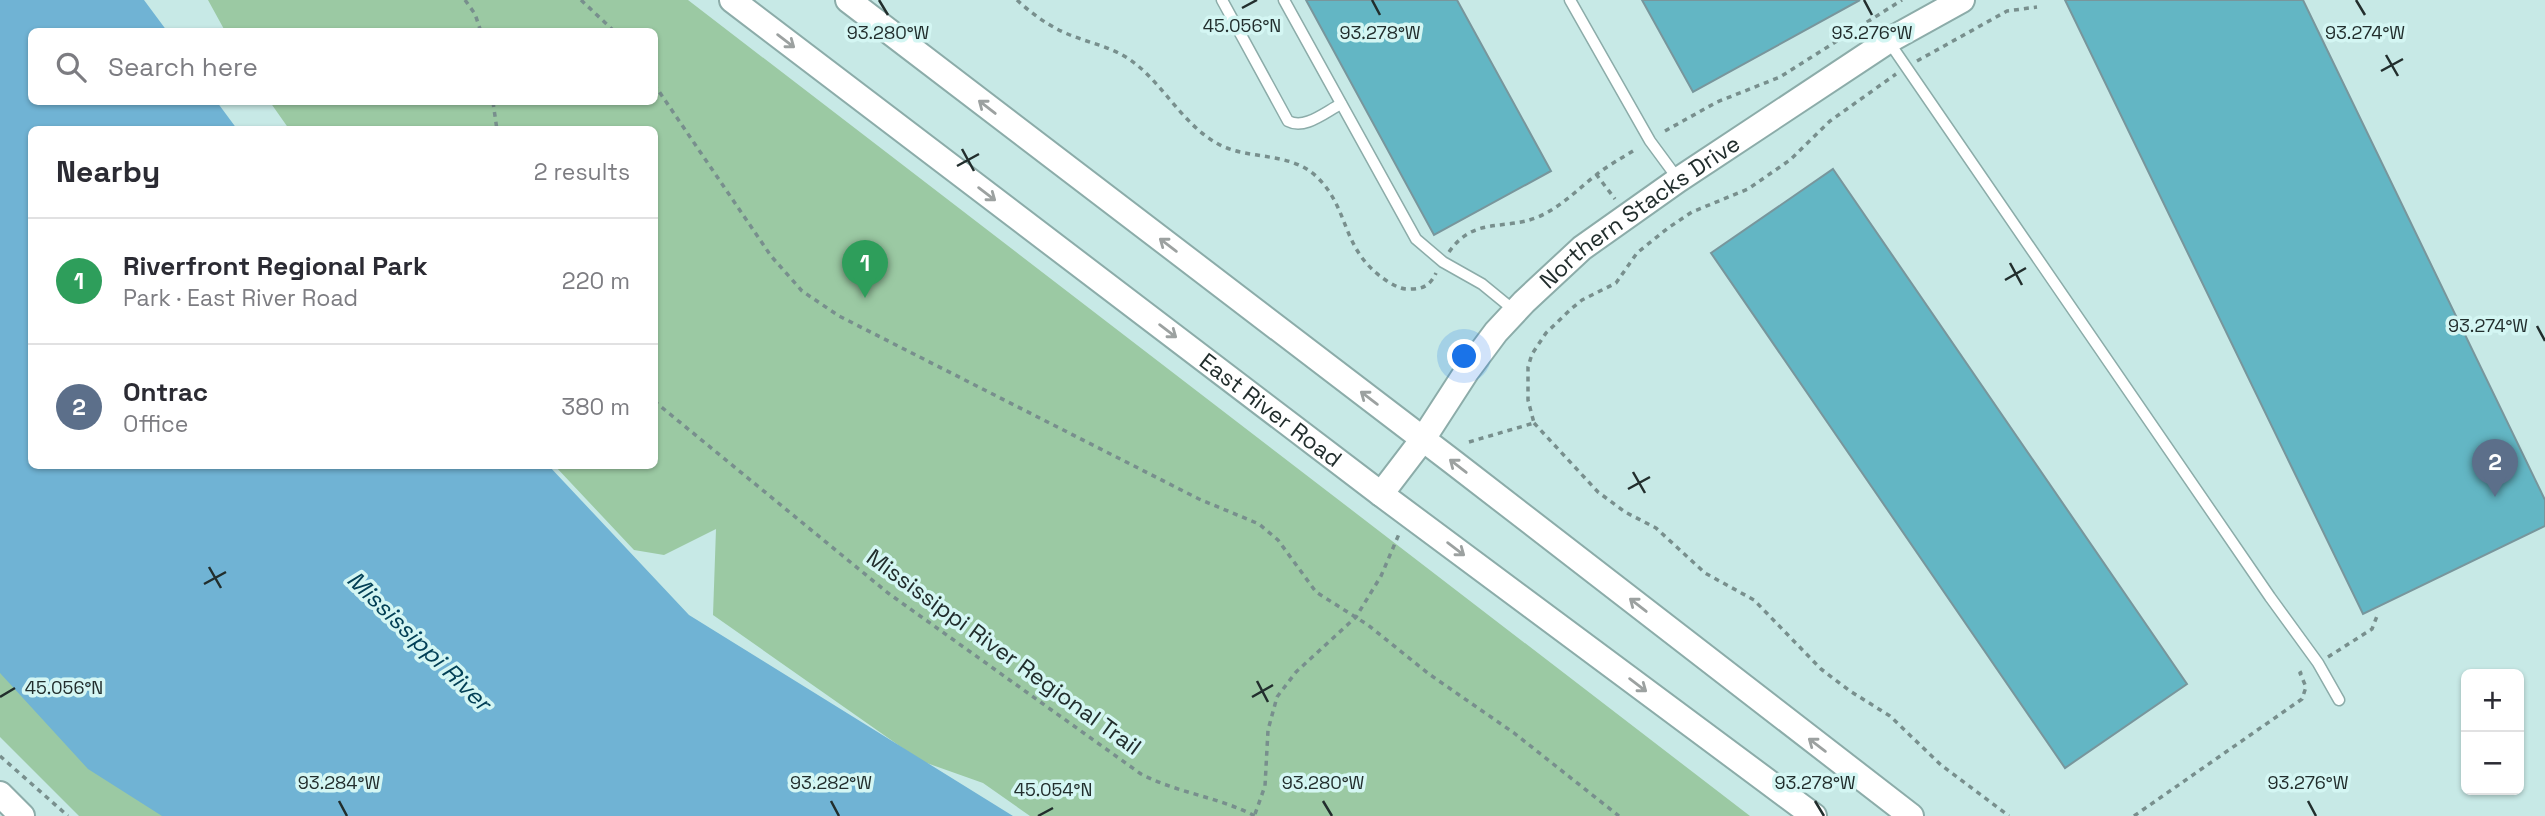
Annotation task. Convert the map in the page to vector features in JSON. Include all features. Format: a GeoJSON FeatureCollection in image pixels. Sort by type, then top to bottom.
{"type":"FeatureCollection","features":[{"type":"Feature","properties":{"kind":"street","name":"East River Road"},"geometry":{"type":"LineString","coordinates":[[732,0],[1381,494],[1814,816]]}},
{"type":"Feature","properties":{"kind":"street"},"geometry":{"type":"LineString","coordinates":[[848,0],[1911,816]]}},
{"type":"Feature","properties":{"kind":"street","name":"Northern Stacks Drive"},"geometry":{"type":"LineString","coordinates":[[1381,494],[1423,439],[1496,332],[1582,248],[1678,180],[1888,41],[1962,0]]}},
{"type":"Feature","properties":{"kind":"street"},"geometry":{"type":"LineString","coordinates":[[0,794],[22,816]]}},
{"type":"Feature","properties":{"kind":"lane"},"geometry":{"type":"LineString","coordinates":[[1222,0],[1288,121],[1304,124],[1342,104]]}},
{"type":"Feature","properties":{"kind":"lane"},"geometry":{"type":"LineString","coordinates":[[1284,0],[1416,239],[1443,262],[1482,284],[1516,312]]}},
{"type":"Feature","properties":{"kind":"lane"},"geometry":{"type":"LineString","coordinates":[[1570,0],[1650,141],[1678,180]]}},
{"type":"Feature","properties":{"kind":"lane"},"geometry":{"type":"LineString","coordinates":[[1888,41],[2318,663],[2339,699]]}},
{"type":"Feature","properties":{"kind":"path"},"geometry":{"type":"LineString","coordinates":[[465,0],[475,14],[480,28]]}},
{"type":"Feature","properties":{"kind":"path"},"geometry":{"type":"LineString","coordinates":[[581,0],[611,28]]}},
{"type":"Feature","properties":{"kind":"path"},"geometry":{"type":"LineString","coordinates":[[1017,0],[1052,26],[1108,47],[1129,59],[1196,126],[1217,143],[1235,150],[1291,162],[1313,174],[1335,202],[1361,259],[1387,280],[1403,290],[1419,289],[1432,281],[1437,273]]}},
{"type":"Feature","properties":{"kind":"path"},"geometry":{"type":"LineString","coordinates":[[1665,131],[1717,102],[1780,77],[1902,0]]}},
{"type":"Feature","properties":{"kind":"path"},"geometry":{"type":"LineString","coordinates":[[2009,816],[1941,765],[1890,716],[1821,669],[1754,600],[1695,566],[1656,528],[1625,512],[1598,492],[1534,424],[1528,400],[1528,367],[1532,354],[1546,333],[1582,300],[1616,283],[1637,253],[1668,228],[1692,212],[1748,188],[1790,160],[1830,121],[1906,67],[2007,11],[2037,7]]}},
{"type":"Feature","properties":{"kind":"path"},"geometry":{"type":"LineString","coordinates":[[658,90],[771,256],[802,291],[851,323],[1199,499],[1259,524],[1278,540],[1316,592],[1356,617],[1429,674],[1514,733],[1619,816]]}},
{"type":"Feature","properties":{"kind":"path"},"geometry":{"type":"LineString","coordinates":[[493,105],[496,126]]}},
{"type":"Feature","properties":{"kind":"path"},"geometry":{"type":"LineString","coordinates":[[1446,256],[1468,232],[1481,227],[1523,222],[1562,203],[1596,174],[1633,151]]}},
{"type":"Feature","properties":{"kind":"path"},"geometry":{"type":"LineString","coordinates":[[1596,174],[1616,201]]}},
{"type":"Feature","properties":{"kind":"path","name":"Mississippi River Regional Trail"},"geometry":{"type":"LineString","coordinates":[[658,404],[888,593],[1141,774],[1255,816]]}},
{"type":"Feature","properties":{"kind":"path"},"geometry":{"type":"LineString","coordinates":[[1469,442],[1534,424]]}},
{"type":"Feature","properties":{"kind":"path"},"geometry":{"type":"LineString","coordinates":[[1255,816],[1265,786],[1268,730],[1277,697],[1296,672],[1356,617],[1381,576],[1402,528]]}},
{"type":"Feature","properties":{"kind":"path"},"geometry":{"type":"LineString","coordinates":[[2134,816],[2302,699],[2305,687],[2300,673],[2372,629],[2377,616]]}},
{"type":"Feature","properties":{"kind":"path"},"geometry":{"type":"LineString","coordinates":[[0,756],[68,816]]}},
{"type":"Feature","properties":{"kind":"green space"},"geometry":{"type":"Polygon","coordinates":[[[208,0],[688,0],[1750,816],[1030,816],[983,783],[921,761],[713,615],[716,529],[664,555],[634,550],[558,469],[658,469],[658,126],[287,126],[272,105],[658,105],[658,28],[223,28],[208,0]]]}},
{"type":"Feature","properties":{"kind":"green space"},"geometry":{"type":"Polygon","coordinates":[[[0,644],[172,816],[79,816],[0,737],[0,644]]]}},
{"type":"Feature","properties":{"kind":"water","name":"Mississippi River"},"geometry":{"type":"Polygon","coordinates":[[[0,0],[144,0],[165,28],[28,28],[28,105],[219,105],[235,126],[28,126],[28,469],[552,469],[689,615],[1013,816],[162,816],[88,769],[0,673],[0,0]]]}},
{"type":"Feature","properties":{"kind":"building"},"geometry":{"type":"Polygon","coordinates":[[[1306,0],[1457,0],[1551,171],[1434,235],[1306,0]]]}},
{"type":"Feature","properties":{"kind":"building"},"geometry":{"type":"Polygon","coordinates":[[[1642,0],[1860,0],[1693,92],[1642,0]]]}},
{"type":"Feature","properties":{"kind":"building"},"geometry":{"type":"Polygon","coordinates":[[[2065,0],[2303,0],[2545,500],[2545,526],[2363,614],[2065,0]]]}},
{"type":"Feature","properties":{"kind":"building"},"geometry":{"type":"Polygon","coordinates":[[[1833,169],[2187,684],[2065,768],[1711,253],[1833,169]]]}},
{"type":"Feature","properties":{"kind":"place","name":"Riverfront Regional Park"},"geometry":{"type":"Point","coordinates":[865,298]}},
{"type":"Feature","properties":{"kind":"place","name":"Ontrac"},"geometry":{"type":"Point","coordinates":[2495,497]}}]}
